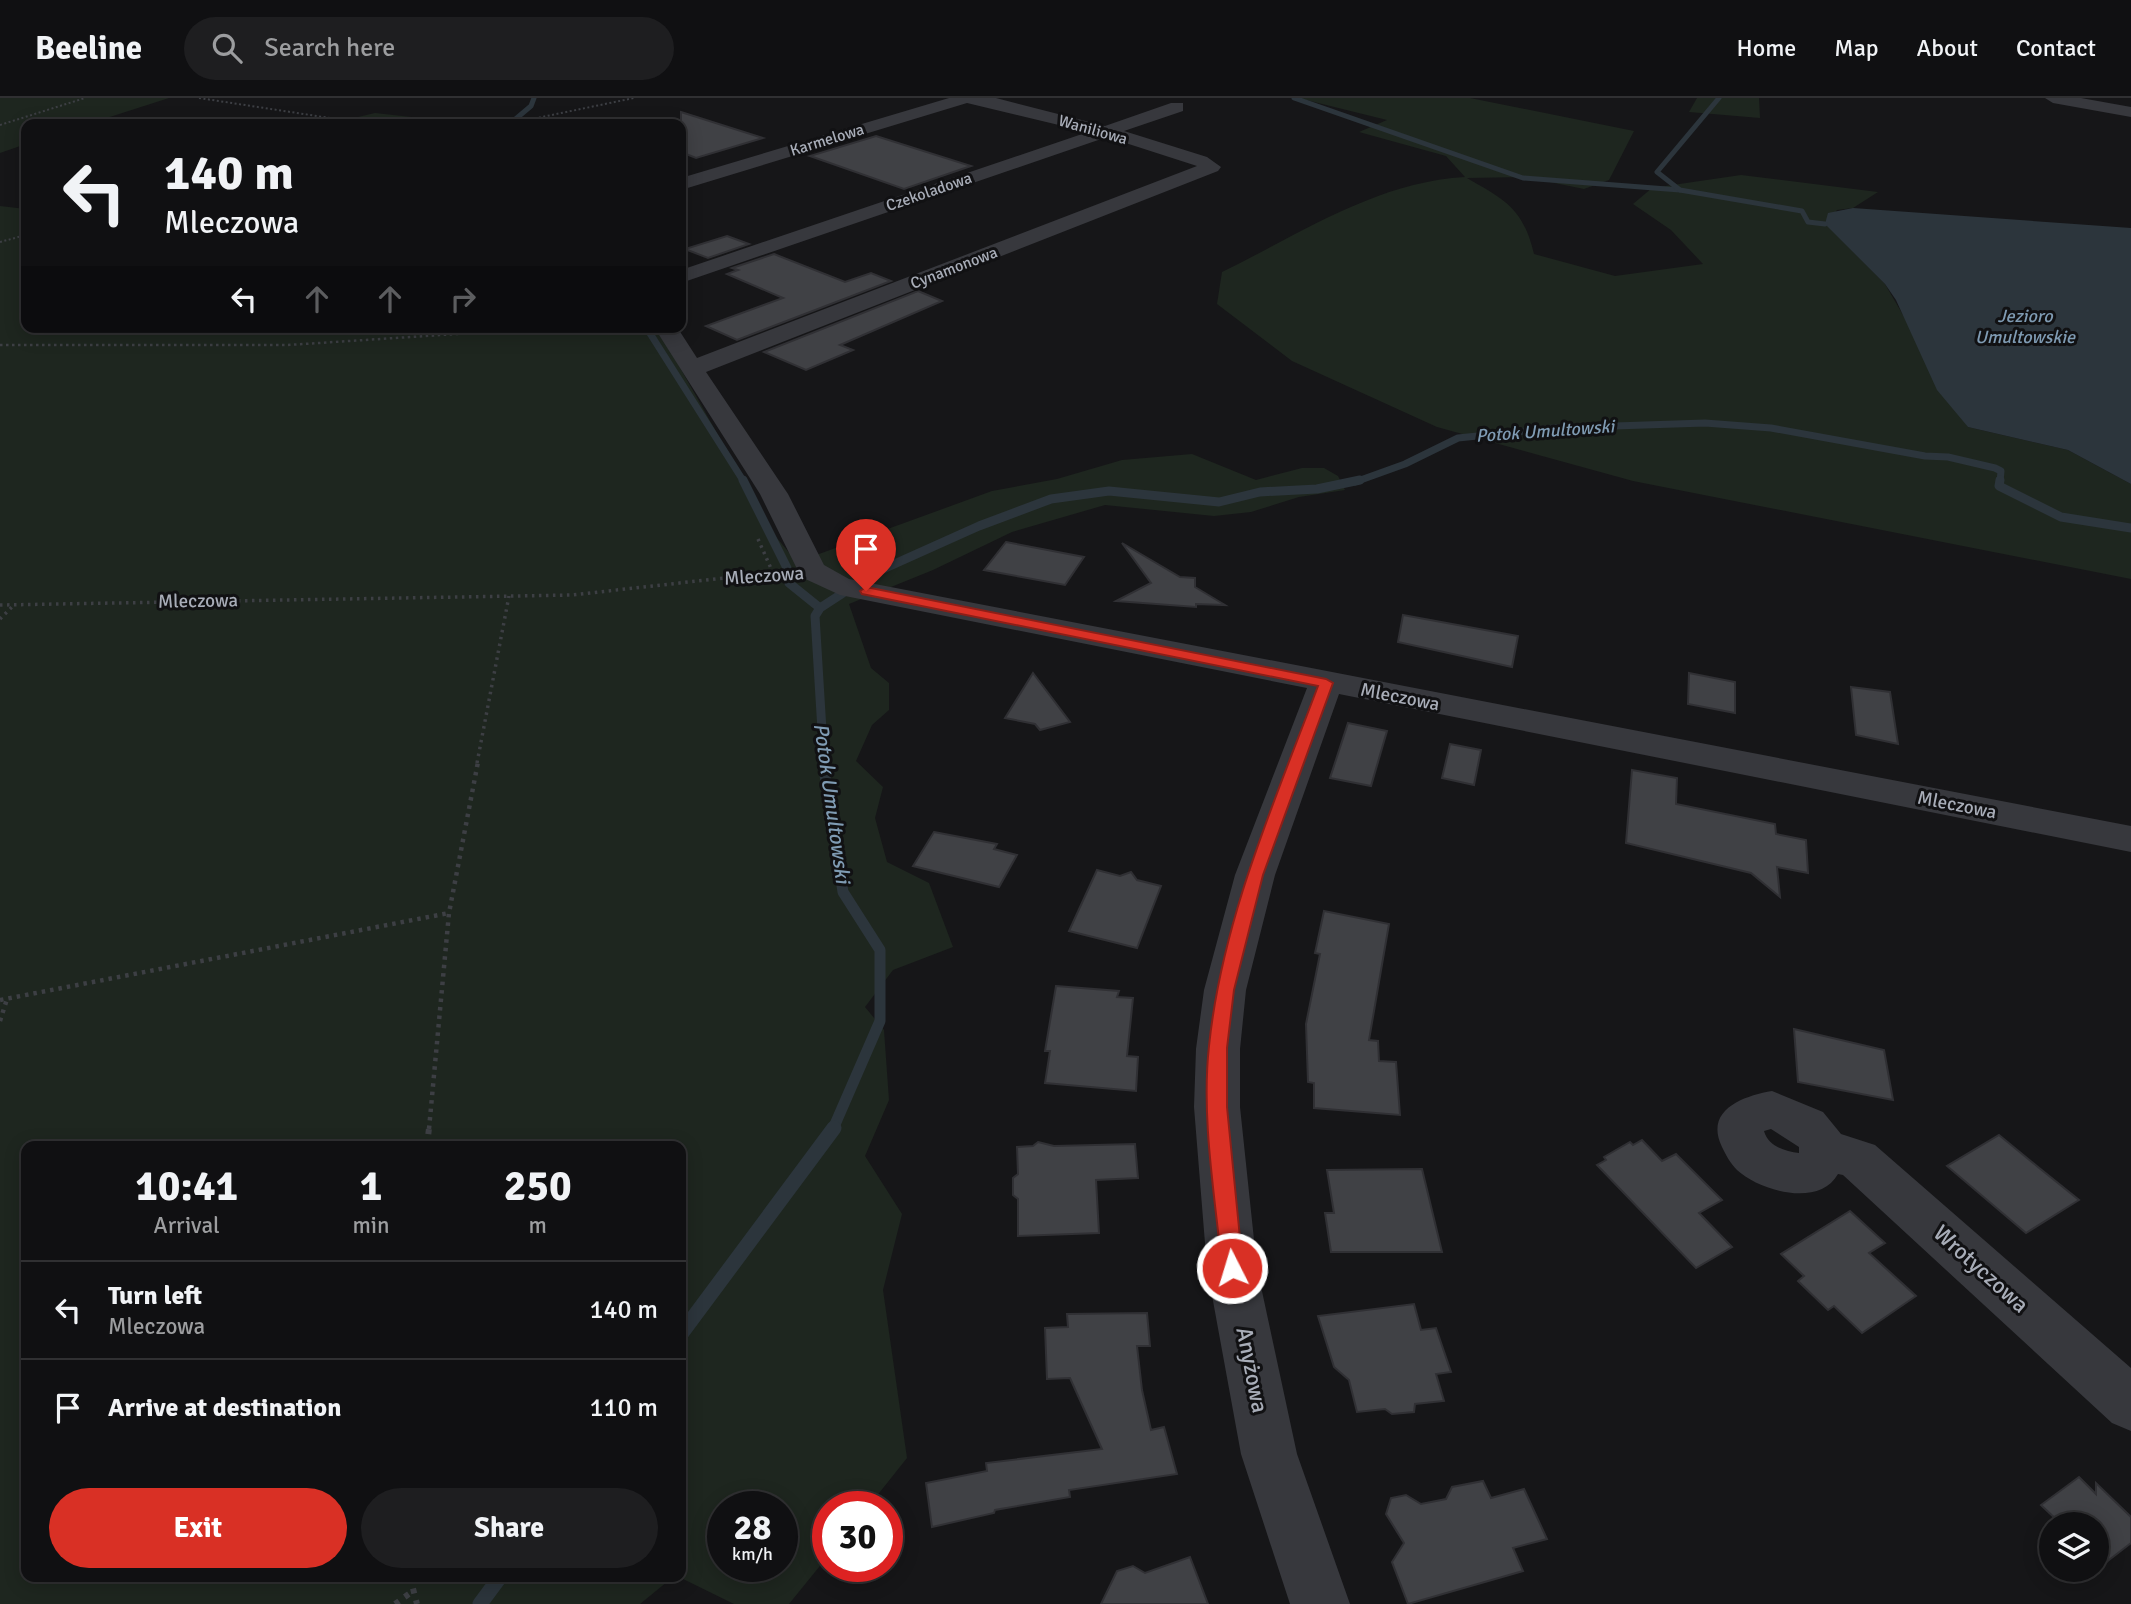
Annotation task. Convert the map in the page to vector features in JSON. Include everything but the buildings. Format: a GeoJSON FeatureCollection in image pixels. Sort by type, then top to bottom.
{"type":"FeatureCollection","features":[{"type":"Feature","properties":{"kind":"street"},"geometry":{"type":"LineString","coordinates":[[2053,98],[2131,113]]}},
{"type":"Feature","properties":{"kind":"street","name":"Waniliowa"},"geometry":{"type":"LineString","coordinates":[[973,99],[1104,132],[1211,165]]}},
{"type":"Feature","properties":{"kind":"street","name":"Karmelowa"},"geometry":{"type":"LineString","coordinates":[[686,182],[960,100],[973,99]]}},
{"type":"Feature","properties":{"kind":"street","name":"Czekoladowa"},"geometry":{"type":"LineString","coordinates":[[686,274],[1177,107]]}},
{"type":"Feature","properties":{"kind":"street","name":"Cynamonowa"},"geometry":{"type":"LineString","coordinates":[[694,368],[1208,170],[1211,165]]}},
{"type":"Feature","properties":{"kind":"street"},"geometry":{"type":"LineString","coordinates":[[669,333],[774,494],[812,571]]}},
{"type":"Feature","properties":{"kind":"street","name":"Mleczowa"},"geometry":{"type":"LineString","coordinates":[[812,571],[840,586],[2131,839]]}},
{"type":"Feature","properties":{"kind":"street","name":"Anyżowa"},"geometry":{"type":"LineString","coordinates":[[1320,1604],[1269,1454],[1232,1268],[1217,1107],[1217,1048],[1225,990],[1255,875],[1326,683]]}},
{"type":"Feature","properties":{"kind":"street","name":"Wrotyczowa"},"geometry":{"type":"LineString","coordinates":[[1824,1150],[1858,1158],[2131,1404]]}},
{"type":"Feature","properties":{"kind":"path"},"geometry":{"type":"LineString","coordinates":[[0,125],[85,98]]}},
{"type":"Feature","properties":{"kind":"path"},"geometry":{"type":"LineString","coordinates":[[199,98],[336,119]]}},
{"type":"Feature","properties":{"kind":"path"},"geometry":{"type":"LineString","coordinates":[[532,119],[635,98]]}},
{"type":"Feature","properties":{"kind":"path"},"geometry":{"type":"LineString","coordinates":[[0,243],[21,237]]}},
{"type":"Feature","properties":{"kind":"path"},"geometry":{"type":"LineString","coordinates":[[0,345],[288,345],[472,333]]}},
{"type":"Feature","properties":{"kind":"path","name":"Mleczowa"},"geometry":{"type":"LineString","coordinates":[[0,605],[572,595],[812,571]]}},
{"type":"Feature","properties":{"kind":"path"},"geometry":{"type":"LineString","coordinates":[[427,1141],[449,913],[509,596]]}},
{"type":"Feature","properties":{"kind":"path"},"geometry":{"type":"LineString","coordinates":[[0,619],[15,605]]}},
{"type":"Feature","properties":{"kind":"path"},"geometry":{"type":"LineString","coordinates":[[0,1000],[449,913]]}},
{"type":"Feature","properties":{"kind":"path"},"geometry":{"type":"LineString","coordinates":[[0,1021],[8,998]]}},
{"type":"Feature","properties":{"kind":"path"},"geometry":{"type":"LineString","coordinates":[[411,1582],[417,1603]]}},
{"type":"Feature","properties":{"kind":"path"},"geometry":{"type":"LineString","coordinates":[[395,1604],[413,1591]]}},
{"type":"Feature","properties":{"kind":"shaded area"},"geometry":{"type":"Polygon","coordinates":[[[0,98],[169,98],[104,119],[21,119],[21,146],[0,153],[0,98]]]}},
{"type":"Feature","properties":{"kind":"shaded area"},"geometry":{"type":"Polygon","coordinates":[[[1298,98],[1470,98],[1634,131],[1609,180],[1584,189],[1525,177],[1467,178],[1511,207],[1530,238],[1534,254],[1615,276],[1703,264],[1671,230],[1633,204],[1652,188],[1741,175],[1878,192],[1853,208],[1837,210],[1826,224],[1885,284],[1968,427],[2068,450],[2131,484],[2131,579],[1633,481],[1437,427],[1292,361],[1217,304],[1222,272],[1370,199],[1432,181],[1465,177],[1446,156],[1359,132],[1387,120],[1298,98]]]}},
{"type":"Feature","properties":{"kind":"shaded area"},"geometry":{"type":"Polygon","coordinates":[[[1697,98],[1759,98],[1760,118],[1689,112],[1697,98]]]}},
{"type":"Feature","properties":{"kind":"shaded area"},"geometry":{"type":"Polygon","coordinates":[[[375,113],[430,119],[349,119],[375,113]]]}},
{"type":"Feature","properties":{"kind":"shaded area"},"geometry":{"type":"Polygon","coordinates":[[[0,206],[21,208],[21,333],[658,333],[727,451],[756,513],[797,562],[992,491],[1057,479],[1122,460],[1192,454],[1256,480],[1302,468],[1324,468],[1338,476],[1345,490],[1299,497],[1251,512],[1214,516],[1105,505],[1012,532],[933,570],[849,604],[871,668],[889,683],[889,710],[872,725],[856,761],[883,787],[875,818],[887,862],[929,883],[953,947],[893,970],[865,1007],[884,1030],[889,1100],[865,1156],[902,1214],[883,1290],[907,1458],[881,1491],[812,1491],[812,1576],[789,1604],[734,1604],[686,1580],[686,1141],[21,1141],[21,1582],[667,1582],[640,1604],[0,1604],[0,206]]]}},
{"type":"Feature","properties":{"kind":"water","name":"Jezioro Umultowskie"},"geometry":{"type":"Polygon","coordinates":[[[1853,208],[2131,228],[2131,484],[2068,450],[1968,427],[1937,390],[1896,300],[1885,284],[1825,224],[1828,213],[1853,208]]]}},
{"type":"Feature","properties":{"kind":"waterway"},"geometry":{"type":"LineString","coordinates":[[516,119],[531,106],[534,98]]}},
{"type":"Feature","properties":{"kind":"waterway"},"geometry":{"type":"LineString","coordinates":[[1294,98],[1523,178],[1680,190]]}},
{"type":"Feature","properties":{"kind":"waterway"},"geometry":{"type":"LineString","coordinates":[[1680,190],[1657,172],[1719,98]]}},
{"type":"Feature","properties":{"kind":"waterway"},"geometry":{"type":"LineString","coordinates":[[1680,190],[1802,211],[1808,222],[1825,224]]}},
{"type":"Feature","properties":{"kind":"waterway"},"geometry":{"type":"LineString","coordinates":[[650,333],[744,482]]}},
{"type":"Feature","properties":{"kind":"waterway","name":"Potok Umultowski"},"geometry":{"type":"LineString","coordinates":[[1355,482],[1405,464],[1458,438],[1554,428],[1705,423],[1771,428],[1925,456],[1948,457],[1995,468],[2001,471],[2000,482]]}},
{"type":"Feature","properties":{"kind":"waterway","name":"Potok Umultowski"},"geometry":{"type":"LineString","coordinates":[[872,574],[979,526],[1051,499],[1109,491],[1219,502],[1260,492],[1317,489],[1360,480]]}},
{"type":"Feature","properties":{"kind":"waterway","name":"Potok Umultowski"},"geometry":{"type":"LineString","coordinates":[[2000,480],[1999,486],[2061,517],[2131,528]]}},
{"type":"Feature","properties":{"kind":"waterway"},"geometry":{"type":"LineString","coordinates":[[744,482],[787,568]]}},
{"type":"Feature","properties":{"kind":"waterway"},"geometry":{"type":"LineString","coordinates":[[789,583],[820,608]]}},
{"type":"Feature","properties":{"kind":"waterway","name":"Potok Umultowski"},"geometry":{"type":"LineString","coordinates":[[820,608],[843,593]]}},
{"type":"Feature","properties":{"kind":"waterway","name":"Potok Umultowski"},"geometry":{"type":"LineString","coordinates":[[820,608],[815,616],[824,763]]}},
{"type":"Feature","properties":{"kind":"waterway","name":"Potok Umultowski"},"geometry":{"type":"LineString","coordinates":[[823,762],[843,892],[880,950],[880,1021],[833,1129]]}},
{"type":"Feature","properties":{"kind":"waterway","name":"Potok Umultowski"},"geometry":{"type":"LineString","coordinates":[[686,1327],[834,1128]]}},
{"type":"Feature","properties":{"kind":"waterway","name":"Potok Umultowski"},"geometry":{"type":"LineString","coordinates":[[480,1604],[496,1582]]}},
{"type":"Feature","properties":{"kind":"route"},"geometry":{"type":"LineString","coordinates":[[866,591],[1326,683],[1255,875],[1225,990],[1217,1048],[1217,1107],[1232,1268]]}}]}
